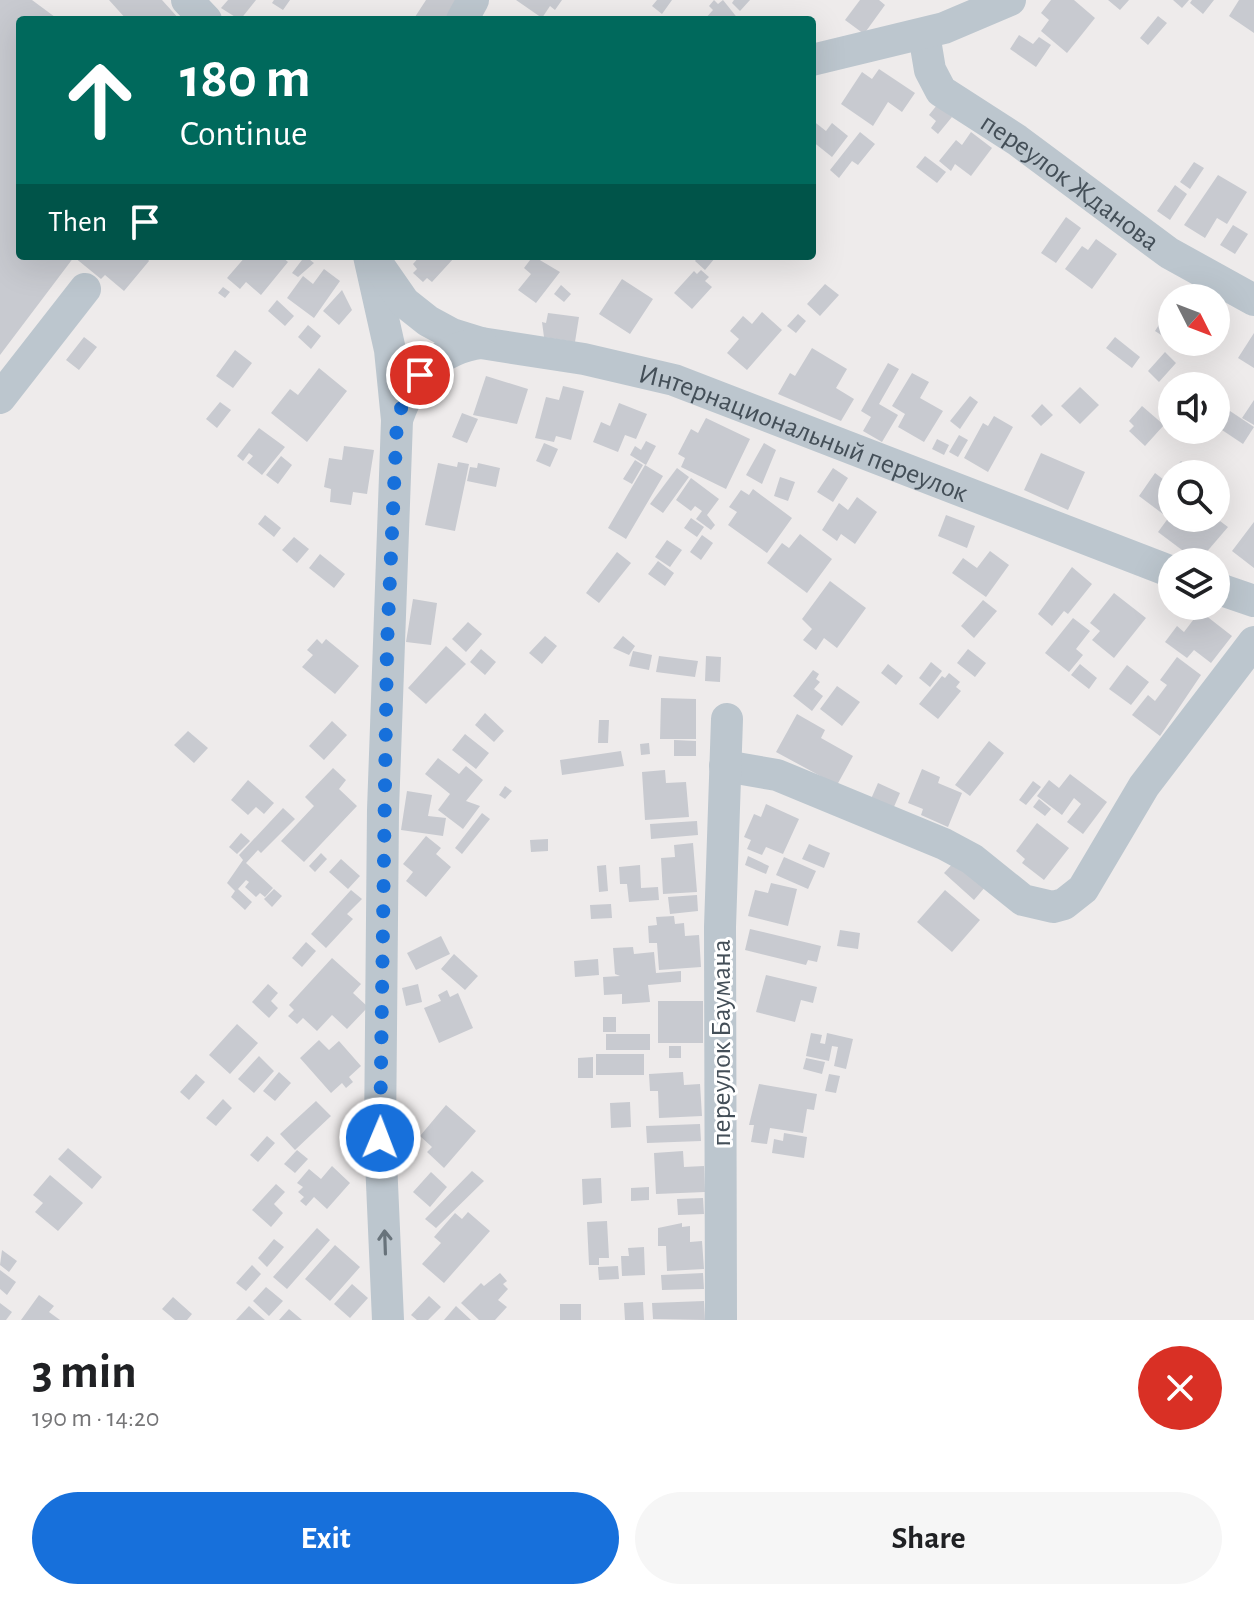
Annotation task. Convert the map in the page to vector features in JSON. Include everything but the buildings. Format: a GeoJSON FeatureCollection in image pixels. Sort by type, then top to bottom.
{"type":"FeatureCollection","features":[{"type":"Feature","properties":{"kind":"street"},"geometry":{"type":"LineString","coordinates":[[187,0],[202,16]]}},
{"type":"Feature","properties":{"kind":"street"},"geometry":{"type":"LineString","coordinates":[[816,59],[924,34],[1010,0]]}},
{"type":"Feature","properties":{"kind":"street","name":"переулок Жданова"},"geometry":{"type":"LineString","coordinates":[[924,34],[930,70],[941,91],[1017,140],[1169,253],[1254,300]]}},
{"type":"Feature","properties":{"kind":"street"},"geometry":{"type":"LineString","coordinates":[[372,260],[390,350],[397,420],[383,826],[380,1138],[388,1320]]}},
{"type":"Feature","properties":{"kind":"street","name":"Интернациональный переулок"},"geometry":{"type":"LineString","coordinates":[[374,260],[397,293],[428,321],[481,343],[584,359],[674,380],[1158,567]]}},
{"type":"Feature","properties":{"kind":"street"},"geometry":{"type":"LineString","coordinates":[[0,398],[85,289]]}},
{"type":"Feature","properties":{"kind":"street"},"geometry":{"type":"LineString","coordinates":[[397,420],[411,386],[439,356],[464,345],[481,343]]}},
{"type":"Feature","properties":{"kind":"street"},"geometry":{"type":"LineString","coordinates":[[1230,593],[1254,601]]}},
{"type":"Feature","properties":{"kind":"street"},"geometry":{"type":"LineString","coordinates":[[725,766],[777,775],[944,844],[972,859],[1023,900],[1053,907],[1064,904],[1083,889],[1144,786],[1254,642]]}},
{"type":"Feature","properties":{"kind":"street","name":"переулок Баумана"},"geometry":{"type":"LineString","coordinates":[[721,1320],[720,927],[727,719]]}},
{"type":"Feature","properties":{"kind":"route"},"geometry":{"type":"LineString","coordinates":[[380,1138],[383,810],[397,420],[411,386],[420,375]]}}]}
